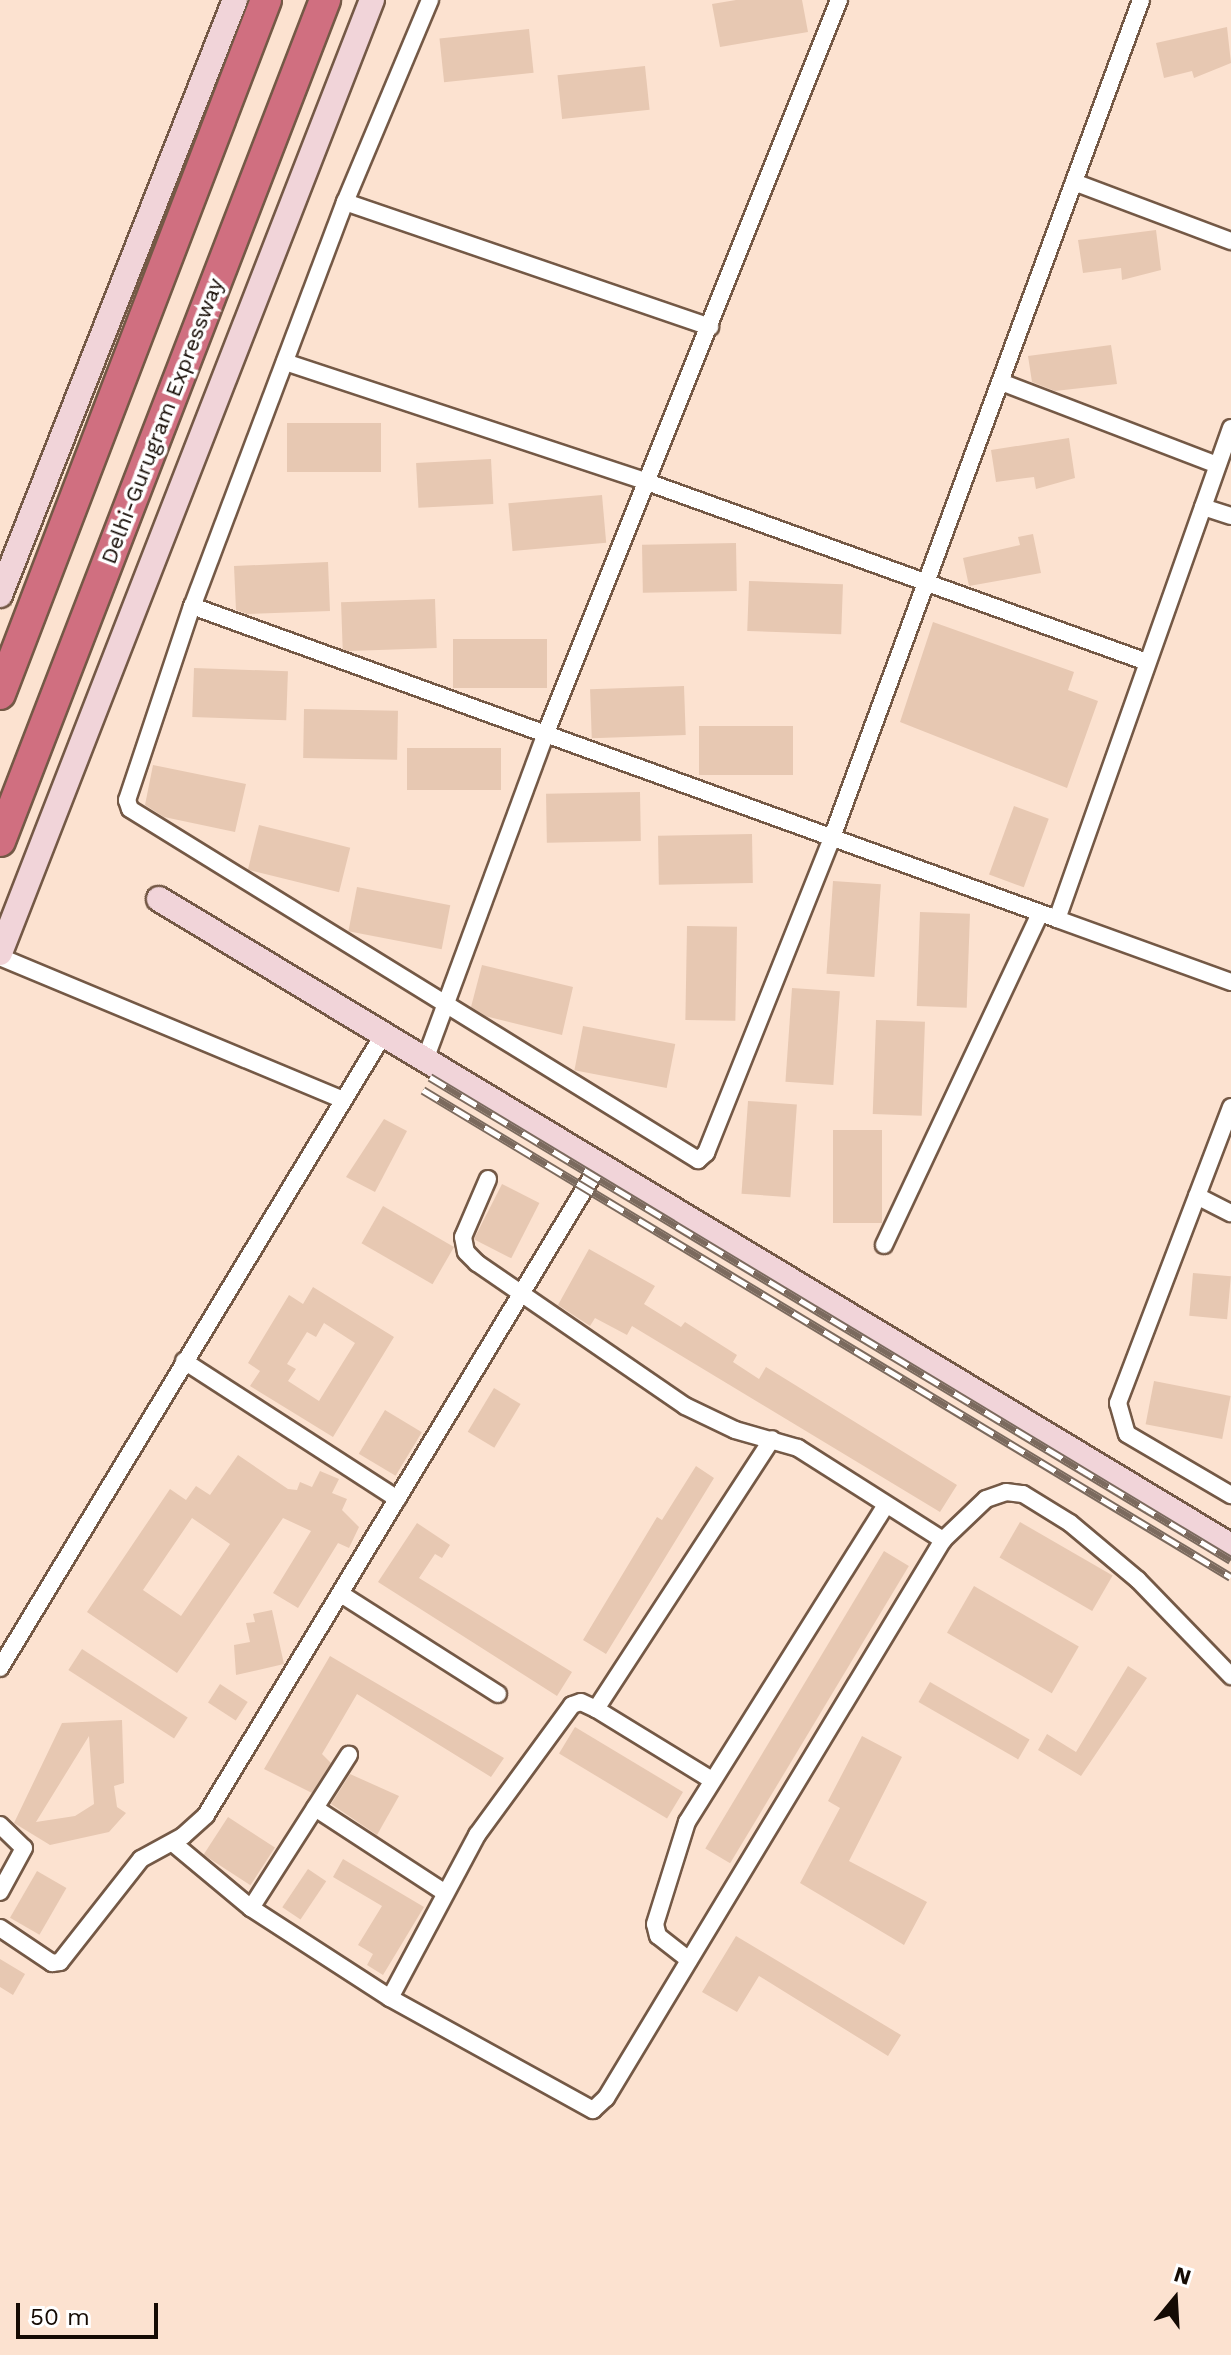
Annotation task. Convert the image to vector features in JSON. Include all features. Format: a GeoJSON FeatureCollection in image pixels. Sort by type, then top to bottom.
{"type":"FeatureCollection","features":[{"type":"Feature","properties":{"kind":"highway"},"geometry":{"type":"LineString","coordinates":[[0,694],[266,0]]}},
{"type":"Feature","properties":{"kind":"highway","name":"Delhi-Gurugram Expressway"},"geometry":{"type":"LineString","coordinates":[[0,841],[325,0]]}},
{"type":"Feature","properties":{"kind":"main road"},"geometry":{"type":"LineString","coordinates":[[0,595],[235,0]]}},
{"type":"Feature","properties":{"kind":"main road"},"geometry":{"type":"LineString","coordinates":[[0,955],[372,0]]}},
{"type":"Feature","properties":{"kind":"main road"},"geometry":{"type":"LineString","coordinates":[[159,899],[1231,1546]]}},
{"type":"Feature","properties":{"kind":"street"},"geometry":{"type":"LineString","coordinates":[[430,0],[345,202],[192,606],[127,791],[130,809],[698,1160],[706,1153],[831,840],[1141,0]]}},
{"type":"Feature","properties":{"kind":"street"},"geometry":{"type":"LineString","coordinates":[[425,1060],[545,735],[839,0]]}},
{"type":"Feature","properties":{"kind":"street"},"geometry":{"type":"LineString","coordinates":[[1074,182],[1231,241]]}},
{"type":"Feature","properties":{"kind":"street"},"geometry":{"type":"LineString","coordinates":[[345,202],[710,327]]}},
{"type":"Feature","properties":{"kind":"street"},"geometry":{"type":"LineString","coordinates":[[285,362],[647,482],[1147,662]]}},
{"type":"Feature","properties":{"kind":"street"},"geometry":{"type":"LineString","coordinates":[[1001,382],[1217,465]]}},
{"type":"Feature","properties":{"kind":"street"},"geometry":{"type":"LineString","coordinates":[[884,1245],[1049,917],[1147,662],[1231,428]]}},
{"type":"Feature","properties":{"kind":"street"},"geometry":{"type":"LineString","coordinates":[[1203,507],[1231,516]]}},
{"type":"Feature","properties":{"kind":"street"},"geometry":{"type":"LineString","coordinates":[[192,606],[831,840],[1231,982]]}},
{"type":"Feature","properties":{"kind":"street"},"geometry":{"type":"LineString","coordinates":[[0,955],[341,1099]]}},
{"type":"Feature","properties":{"kind":"street"},"geometry":{"type":"LineString","coordinates":[[0,1668],[341,1099],[383,1035]]}},
{"type":"Feature","properties":{"kind":"street"},"geometry":{"type":"LineString","coordinates":[[1231,1107],[1118,1403],[1127,1434],[1231,1495]]}},
{"type":"Feature","properties":{"kind":"street"},"geometry":{"type":"LineString","coordinates":[[0,1928],[52,1963],[60,1962],[141,1859],[173,1843],[221,1794],[599,1165]]}},
{"type":"Feature","properties":{"kind":"street"},"geometry":{"type":"LineString","coordinates":[[488,1179],[463,1247],[519,1295],[685,1406],[735,1430],[798,1448],[943,1540]]}},
{"type":"Feature","properties":{"kind":"street"},"geometry":{"type":"LineString","coordinates":[[1197,1196],[1231,1213]]}},
{"type":"Feature","properties":{"kind":"street"},"geometry":{"type":"LineString","coordinates":[[184,1361],[397,1499]]}},
{"type":"Feature","properties":{"kind":"street"},"geometry":{"type":"LineString","coordinates":[[596,1709],[772,1439]]}},
{"type":"Feature","properties":{"kind":"street"},"geometry":{"type":"LineString","coordinates":[[173,1843],[251,1908],[390,1998],[593,2110],[606,2098],[943,1540],[986,1499],[1006,1492],[1039,1501],[1108,1551],[1231,1676]]}},
{"type":"Feature","properties":{"kind":"street"},"geometry":{"type":"LineString","coordinates":[[689,1960],[664,1943],[655,1924],[687,1822],[886,1505]]}},
{"type":"Feature","properties":{"kind":"street"},"geometry":{"type":"LineString","coordinates":[[341,1594],[498,1694]]}},
{"type":"Feature","properties":{"kind":"street"},"geometry":{"type":"LineString","coordinates":[[390,1998],[477,1835],[568,1709],[581,1702],[596,1709],[712,1780]]}},
{"type":"Feature","properties":{"kind":"street"},"geometry":{"type":"LineString","coordinates":[[251,1908],[349,1755]]}},
{"type":"Feature","properties":{"kind":"street"},"geometry":{"type":"LineString","coordinates":[[315,1808],[444,1892]]}},
{"type":"Feature","properties":{"kind":"street"},"geometry":{"type":"LineString","coordinates":[[0,1825],[24,1851],[0,1892]]}},
{"type":"Feature","properties":{"kind":"building"},"geometry":{"type":"Polygon","coordinates":[[[736,0],[802,0],[808,32],[720,47],[712,4],[736,0]]]}},
{"type":"Feature","properties":{"kind":"building"},"geometry":{"type":"Polygon","coordinates":[[[1227,27],[1231,63],[1194,78],[1192,71],[1164,78],[1156,43],[1227,27]]]}},
{"type":"Feature","properties":{"kind":"building"},"geometry":{"type":"Polygon","coordinates":[[[529,29],[534,73],[444,82],[439,38],[529,29]]]}},
{"type":"Feature","properties":{"kind":"building"},"geometry":{"type":"Polygon","coordinates":[[[645,66],[650,110],[562,119],[557,75],[645,66]]]}},
{"type":"Feature","properties":{"kind":"building"},"geometry":{"type":"Polygon","coordinates":[[[1156,230],[1161,270],[1122,280],[1121,268],[1083,273],[1078,240],[1156,230]]]}},
{"type":"Feature","properties":{"kind":"building"},"geometry":{"type":"Polygon","coordinates":[[[1111,345],[1117,384],[1055,391],[1032,382],[1028,356],[1111,345]]]}},
{"type":"Feature","properties":{"kind":"building"},"geometry":{"type":"Polygon","coordinates":[[[287,423],[381,423],[381,472],[287,472],[287,423]]]}},
{"type":"Feature","properties":{"kind":"building"},"geometry":{"type":"Polygon","coordinates":[[[1069,438],[1075,478],[1036,489],[1034,477],[996,482],[991,450],[1069,438]]]}},
{"type":"Feature","properties":{"kind":"building"},"geometry":{"type":"Polygon","coordinates":[[[491,459],[493,504],[418,508],[416,463],[491,459]]]}},
{"type":"Feature","properties":{"kind":"building"},"geometry":{"type":"Polygon","coordinates":[[[602,495],[606,543],[513,551],[508,503],[602,495]]]}},
{"type":"Feature","properties":{"kind":"building"},"geometry":{"type":"Polygon","coordinates":[[[1033,534],[1041,573],[969,586],[963,558],[1020,545],[1018,537],[1033,534]]]}},
{"type":"Feature","properties":{"kind":"building"},"geometry":{"type":"Polygon","coordinates":[[[736,543],[737,591],[643,593],[642,545],[736,543]]]}},
{"type":"Feature","properties":{"kind":"building"},"geometry":{"type":"Polygon","coordinates":[[[328,562],[330,611],[247,614],[236,610],[234,566],[328,562]]]}},
{"type":"Feature","properties":{"kind":"building"},"geometry":{"type":"Polygon","coordinates":[[[749,581],[843,584],[841,634],[747,631],[749,581]]]}},
{"type":"Feature","properties":{"kind":"building"},"geometry":{"type":"Polygon","coordinates":[[[435,599],[437,648],[343,651],[341,602],[435,599]]]}},
{"type":"Feature","properties":{"kind":"building"},"geometry":{"type":"Polygon","coordinates":[[[933,622],[1074,672],[1068,690],[1098,701],[1067,788],[900,722],[933,622]]]}},
{"type":"Feature","properties":{"kind":"building"},"geometry":{"type":"Polygon","coordinates":[[[453,639],[547,639],[547,688],[453,688],[453,639]]]}},
{"type":"Feature","properties":{"kind":"building"},"geometry":{"type":"Polygon","coordinates":[[[194,668],[288,671],[286,720],[192,717],[194,668]]]}},
{"type":"Feature","properties":{"kind":"building"},"geometry":{"type":"Polygon","coordinates":[[[684,686],[686,735],[592,738],[590,689],[684,686]]]}},
{"type":"Feature","properties":{"kind":"building"},"geometry":{"type":"Polygon","coordinates":[[[304,709],[398,711],[397,760],[303,758],[304,709]]]}},
{"type":"Feature","properties":{"kind":"building"},"geometry":{"type":"Polygon","coordinates":[[[699,726],[793,726],[793,775],[699,775],[699,726]]]}},
{"type":"Feature","properties":{"kind":"building"},"geometry":{"type":"Polygon","coordinates":[[[407,748],[501,748],[501,790],[407,790],[407,748]]]}},
{"type":"Feature","properties":{"kind":"building"},"geometry":{"type":"Polygon","coordinates":[[[153,765],[246,784],[235,832],[164,817],[145,805],[153,765]]]}},
{"type":"Feature","properties":{"kind":"building"},"geometry":{"type":"Polygon","coordinates":[[[640,792],[641,841],[547,843],[546,794],[640,792]]]}},
{"type":"Feature","properties":{"kind":"building"},"geometry":{"type":"Polygon","coordinates":[[[1014,806],[1049,819],[1024,887],[989,875],[1014,806]]]}},
{"type":"Feature","properties":{"kind":"building"},"geometry":{"type":"Polygon","coordinates":[[[259,825],[350,848],[339,892],[248,870],[259,825]]]}},
{"type":"Feature","properties":{"kind":"building"},"geometry":{"type":"Polygon","coordinates":[[[752,834],[753,883],[659,885],[658,836],[752,834]]]}},
{"type":"Feature","properties":{"kind":"building"},"geometry":{"type":"Polygon","coordinates":[[[833,881],[881,884],[874,977],[827,974],[833,881]]]}},
{"type":"Feature","properties":{"kind":"building"},"geometry":{"type":"Polygon","coordinates":[[[357,887],[450,905],[442,949],[348,931],[357,887]]]}},
{"type":"Feature","properties":{"kind":"building"},"geometry":{"type":"Polygon","coordinates":[[[920,912],[970,914],[967,1008],[917,1006],[920,912]]]}},
{"type":"Feature","properties":{"kind":"building"},"geometry":{"type":"Polygon","coordinates":[[[687,926],[737,927],[735,1021],[685,1020],[687,926]]]}},
{"type":"Feature","properties":{"kind":"building"},"geometry":{"type":"Polygon","coordinates":[[[482,965],[573,987],[562,1035],[485,1016],[471,1007],[482,965]]]}},
{"type":"Feature","properties":{"kind":"building"},"geometry":{"type":"Polygon","coordinates":[[[792,988],[840,991],[833,1085],[785,1082],[792,988]]]}},
{"type":"Feature","properties":{"kind":"building"},"geometry":{"type":"Polygon","coordinates":[[[876,1020],[925,1022],[922,1116],[873,1114],[876,1020]]]}},
{"type":"Feature","properties":{"kind":"building"},"geometry":{"type":"Polygon","coordinates":[[[583,1026],[675,1044],[667,1088],[574,1070],[583,1026]]]}},
{"type":"Feature","properties":{"kind":"building"},"geometry":{"type":"Polygon","coordinates":[[[748,1101],[797,1104],[790,1197],[742,1194],[748,1101]]]}},
{"type":"Feature","properties":{"kind":"building"},"geometry":{"type":"Polygon","coordinates":[[[384,1119],[407,1131],[375,1192],[346,1177],[384,1119]]]}},
{"type":"Feature","properties":{"kind":"building"},"geometry":{"type":"Polygon","coordinates":[[[833,1130],[882,1130],[882,1223],[833,1223],[833,1130]]]}},
{"type":"Feature","properties":{"kind":"building"},"geometry":{"type":"Polygon","coordinates":[[[502,1184],[539,1203],[511,1258],[474,1239],[502,1184]]]}},
{"type":"Feature","properties":{"kind":"building"},"geometry":{"type":"Polygon","coordinates":[[[383,1206],[454,1247],[433,1284],[362,1243],[383,1206]]]}},
{"type":"Feature","properties":{"kind":"building"},"geometry":{"type":"Polygon","coordinates":[[[589,1249],[655,1286],[644,1304],[681,1327],[685,1322],[737,1355],[733,1362],[759,1379],[766,1367],[957,1485],[940,1512],[632,1326],[627,1335],[595,1318],[590,1326],[558,1305],[589,1249]]]}},
{"type":"Feature","properties":{"kind":"building"},"geometry":{"type":"Polygon","coordinates":[[[1193,1273],[1231,1276],[1227,1319],[1189,1316],[1193,1273]]]}},
{"type":"Feature","properties":{"kind":"building"},"geometry":{"type":"Polygon","coordinates":[[[313,1287],[394,1337],[333,1437],[250,1386],[260,1371],[248,1363],[289,1295],[303,1304],[313,1287]],[[324,1323],[316,1337],[307,1332],[287,1364],[296,1369],[288,1381],[319,1401],[355,1343],[324,1323]]]}},
{"type":"Feature","properties":{"kind":"building"},"geometry":{"type":"Polygon","coordinates":[[[1154,1381],[1231,1396],[1222,1439],[1146,1424],[1154,1381]]]}},
{"type":"Feature","properties":{"kind":"building"},"geometry":{"type":"Polygon","coordinates":[[[494,1388],[521,1404],[494,1448],[468,1432],[494,1388]]]}},
{"type":"Feature","properties":{"kind":"building"},"geometry":{"type":"Polygon","coordinates":[[[385,1410],[422,1432],[396,1476],[359,1454],[385,1410]]]}},
{"type":"Feature","properties":{"kind":"building"},"geometry":{"type":"Polygon","coordinates":[[[238,1455],[288,1489],[297,1490],[300,1482],[312,1487],[320,1471],[339,1479],[332,1493],[347,1499],[342,1510],[359,1527],[349,1548],[338,1543],[298,1608],[273,1593],[311,1531],[283,1518],[177,1673],[87,1612],[170,1489],[186,1500],[196,1486],[210,1495],[238,1455]],[[192,1518],[143,1590],[181,1616],[230,1544],[192,1518]]]}},
{"type":"Feature","properties":{"kind":"building"},"geometry":{"type":"Polygon","coordinates":[[[696,1466],[714,1478],[606,1654],[583,1640],[657,1517],[662,1520],[696,1466]]]}},
{"type":"Feature","properties":{"kind":"building"},"geometry":{"type":"Polygon","coordinates":[[[1020,1522],[1113,1576],[1092,1611],[1000,1558],[1020,1522]]]}},
{"type":"Feature","properties":{"kind":"building"},"geometry":{"type":"Polygon","coordinates":[[[417,1523],[450,1545],[442,1558],[435,1554],[419,1578],[572,1672],[557,1696],[378,1582],[417,1523]]]}},
{"type":"Feature","properties":{"kind":"building"},"geometry":{"type":"Polygon","coordinates":[[[884,1551],[909,1566],[730,1863],[705,1848],[884,1551]]]}},
{"type":"Feature","properties":{"kind":"building"},"geometry":{"type":"Polygon","coordinates":[[[974,1586],[1079,1646],[1052,1693],[947,1633],[974,1586]]]}},
{"type":"Feature","properties":{"kind":"building"},"geometry":{"type":"Polygon","coordinates":[[[272,1610],[284,1664],[236,1675],[234,1645],[250,1642],[246,1623],[255,1622],[253,1614],[272,1610]]]}},
{"type":"Feature","properties":{"kind":"building"},"geometry":{"type":"Polygon","coordinates":[[[82,1649],[188,1718],[174,1739],[68,1670],[82,1649]]]}},
{"type":"Feature","properties":{"kind":"building"},"geometry":{"type":"Polygon","coordinates":[[[330,1656],[504,1758],[491,1777],[357,1694],[322,1754],[331,1763],[312,1793],[264,1769],[330,1656]]]}},
{"type":"Feature","properties":{"kind":"building"},"geometry":{"type":"Polygon","coordinates":[[[1128,1666],[1147,1678],[1081,1776],[1038,1750],[1047,1734],[1076,1752],[1128,1666]]]}},
{"type":"Feature","properties":{"kind":"building"},"geometry":{"type":"Polygon","coordinates":[[[930,1682],[1030,1739],[1018,1759],[918,1702],[930,1682]]]}},
{"type":"Feature","properties":{"kind":"building"},"geometry":{"type":"Polygon","coordinates":[[[220,1684],[248,1702],[236,1720],[208,1702],[220,1684]]]}},
{"type":"Feature","properties":{"kind":"building"},"geometry":{"type":"Polygon","coordinates":[[[122,1720],[124,1783],[114,1786],[117,1807],[126,1813],[109,1832],[50,1845],[14,1823],[62,1723],[122,1720]],[[89,1736],[36,1822],[75,1816],[94,1804],[89,1736]]]}},
{"type":"Feature","properties":{"kind":"building"},"geometry":{"type":"Polygon","coordinates":[[[575,1727],[683,1792],[667,1818],[559,1754],[575,1727]]]}},
{"type":"Feature","properties":{"kind":"building"},"geometry":{"type":"Polygon","coordinates":[[[862,1736],[902,1757],[849,1861],[927,1902],[904,1945],[800,1883],[840,1808],[828,1801],[862,1736]]]}},
{"type":"Feature","properties":{"kind":"building"},"geometry":{"type":"Polygon","coordinates":[[[350,1774],[399,1796],[377,1835],[331,1804],[350,1774]]]}},
{"type":"Feature","properties":{"kind":"building"},"geometry":{"type":"Polygon","coordinates":[[[228,1817],[275,1847],[250,1885],[203,1855],[228,1817]]]}},
{"type":"Feature","properties":{"kind":"building"},"geometry":{"type":"Polygon","coordinates":[[[343,1859],[424,1907],[383,1975],[367,1965],[373,1954],[358,1945],[382,1906],[333,1877],[343,1859]]]}},
{"type":"Feature","properties":{"kind":"building"},"geometry":{"type":"Polygon","coordinates":[[[308,1869],[326,1881],[301,1919],[282,1907],[308,1869]]]}},
{"type":"Feature","properties":{"kind":"building"},"geometry":{"type":"Polygon","coordinates":[[[37,1871],[66,1888],[39,1935],[10,1918],[37,1871]]]}},
{"type":"Feature","properties":{"kind":"building"},"geometry":{"type":"Polygon","coordinates":[[[736,1936],[901,2035],[888,2056],[759,1976],[737,2012],[702,1992],[736,1936]]]}},
{"type":"Feature","properties":{"kind":"building"},"geometry":{"type":"Polygon","coordinates":[[[0,1959],[25,1974],[13,1995],[0,1987],[0,1959]]]}},
{"type":"Feature","properties":{"kind":"railway"},"geometry":{"type":"LineString","coordinates":[[430,1077],[1231,1560]]}},
{"type":"Feature","properties":{"kind":"railway"},"geometry":{"type":"LineString","coordinates":[[423,1090],[1231,1577]]}}]}
